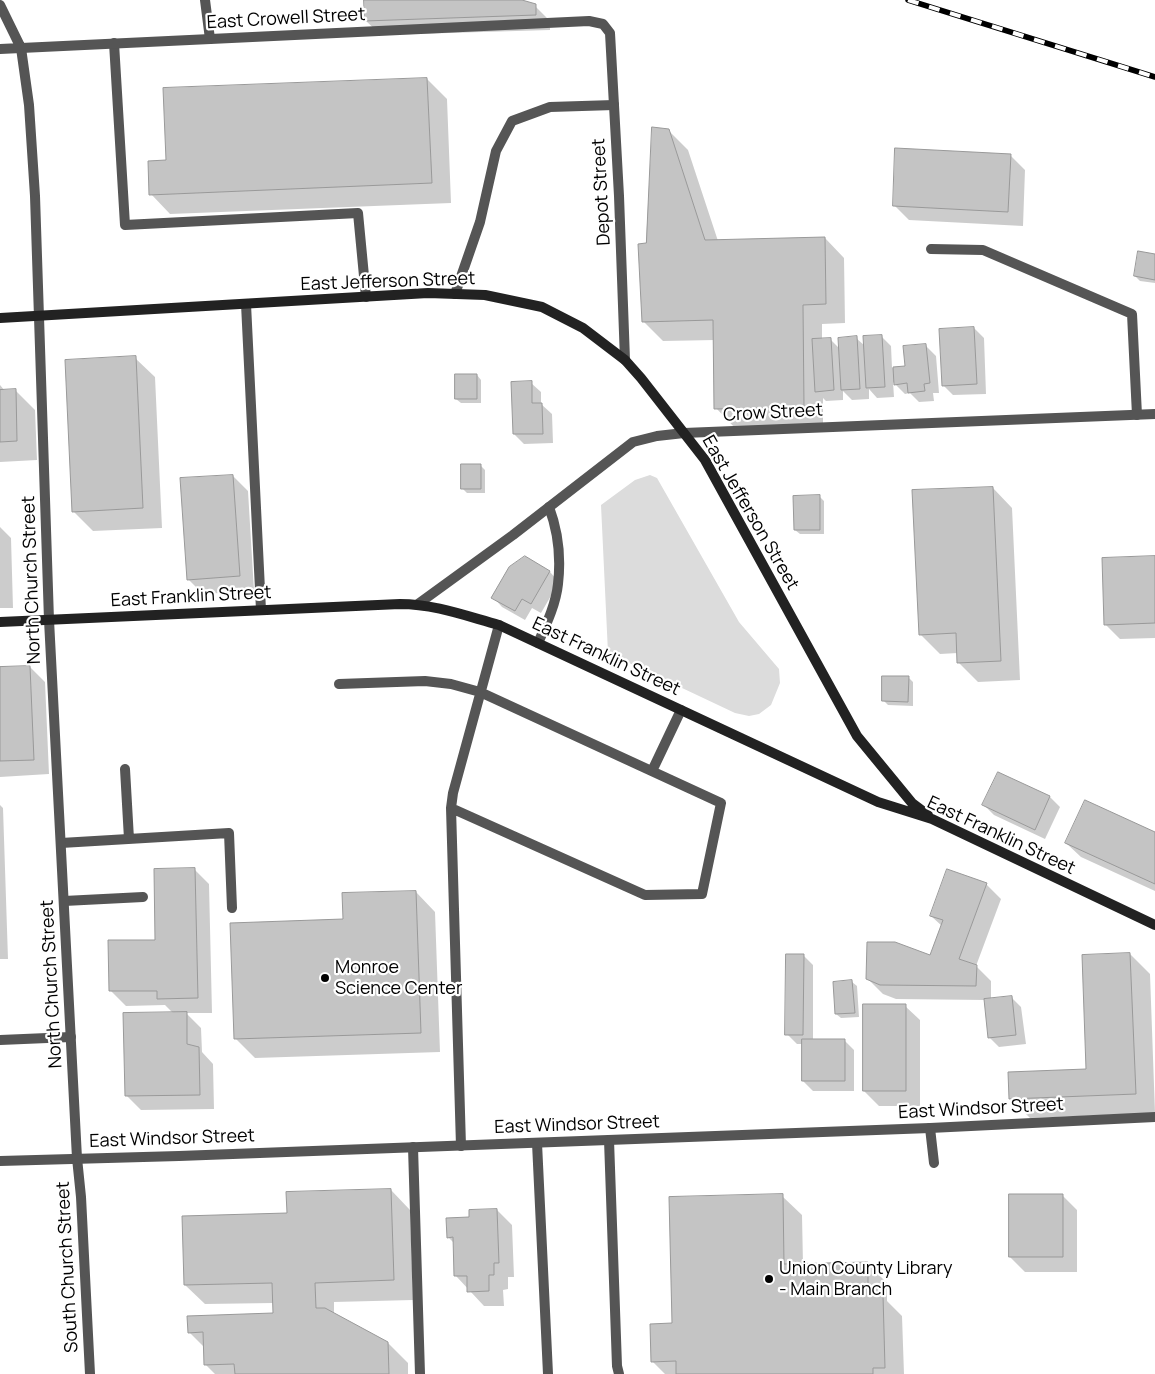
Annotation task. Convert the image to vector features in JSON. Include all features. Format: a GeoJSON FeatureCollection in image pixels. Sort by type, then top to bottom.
{"type":"FeatureCollection","features":[{"type":"Feature","properties":{"kind":"main road","name":"East Jefferson Street"},"geometry":{"type":"LineString","coordinates":[[0,318],[428,293],[485,294],[542,307],[583,328],[624,360],[641,378],[705,460],[857,736],[912,803],[932,819]]}},
{"type":"Feature","properties":{"kind":"main road","name":"East Franklin Street"},"geometry":{"type":"LineString","coordinates":[[0,622],[418,604],[450,611],[499,625],[878,802],[932,819],[1155,926]]}},
{"type":"Feature","properties":{"kind":"street"},"geometry":{"type":"LineString","coordinates":[[205,0],[210,39]]}},
{"type":"Feature","properties":{"kind":"street","name":"North Church Street"},"geometry":{"type":"LineString","coordinates":[[0,5],[21,48],[29,105],[39,316],[49,620],[77,1158]]}},
{"type":"Feature","properties":{"kind":"street","name":"East Crowell Street"},"geometry":{"type":"LineString","coordinates":[[0,49],[589,21],[603,24]]}},
{"type":"Feature","properties":{"kind":"street","name":"Depot Street"},"geometry":{"type":"LineString","coordinates":[[603,24],[610,33],[619,196],[624,360]]}},
{"type":"Feature","properties":{"kind":"street"},"geometry":{"type":"LineString","coordinates":[[114,44],[125,225],[358,213],[366,297]]}},
{"type":"Feature","properties":{"kind":"street"},"geometry":{"type":"LineString","coordinates":[[455,294],[480,222],[496,150],[512,122],[550,106],[614,105]]}},
{"type":"Feature","properties":{"kind":"street"},"geometry":{"type":"LineString","coordinates":[[931,249],[983,250],[1132,314],[1137,414]]}},
{"type":"Feature","properties":{"kind":"street"},"geometry":{"type":"LineString","coordinates":[[246,304],[261,610]]}},
{"type":"Feature","properties":{"kind":"street","name":"Crow Street"},"geometry":{"type":"LineString","coordinates":[[418,604],[633,442],[657,436],[684,433],[1155,414]]}},
{"type":"Feature","properties":{"kind":"street"},"geometry":{"type":"LineString","coordinates":[[538,643],[551,612],[558,585],[558,544],[555,523],[549,507]]}},
{"type":"Feature","properties":{"kind":"street"},"geometry":{"type":"LineString","coordinates":[[460,1146],[451,808],[453,794],[499,625]]}},
{"type":"Feature","properties":{"kind":"street"},"geometry":{"type":"LineString","coordinates":[[339,684],[425,681],[451,684],[480,692],[721,803],[702,894],[645,895],[451,808]]}},
{"type":"Feature","properties":{"kind":"street"},"geometry":{"type":"LineString","coordinates":[[652,772],[681,710]]}},
{"type":"Feature","properties":{"kind":"street"},"geometry":{"type":"LineString","coordinates":[[125,769],[129,839]]}},
{"type":"Feature","properties":{"kind":"street"},"geometry":{"type":"LineString","coordinates":[[60,843],[229,833],[232,908]]}},
{"type":"Feature","properties":{"kind":"street"},"geometry":{"type":"LineString","coordinates":[[64,900],[142,897]]}},
{"type":"Feature","properties":{"kind":"street"},"geometry":{"type":"LineString","coordinates":[[0,1040],[71,1037]]}},
{"type":"Feature","properties":{"kind":"street","name":"East Windsor Street"},"geometry":{"type":"LineString","coordinates":[[0,1160],[413,1148],[930,1128],[1155,1117]]}},
{"type":"Feature","properties":{"kind":"street"},"geometry":{"type":"LineString","coordinates":[[930,1128],[934,1163]]}},
{"type":"Feature","properties":{"kind":"street"},"geometry":{"type":"LineString","coordinates":[[609,1140],[617,1366],[620,1374]]}},
{"type":"Feature","properties":{"kind":"street"},"geometry":{"type":"LineString","coordinates":[[537,1143],[548,1374]]}},
{"type":"Feature","properties":{"kind":"street"},"geometry":{"type":"LineString","coordinates":[[413,1148],[420,1374]]}},
{"type":"Feature","properties":{"kind":"street","name":"South Church Street"},"geometry":{"type":"LineString","coordinates":[[77,1158],[81,1197],[90,1374]]}},
{"type":"Feature","properties":{"kind":"shaded area"},"geometry":{"type":"Polygon","coordinates":[[[650,475],[657,478],[739,622],[779,669],[780,683],[771,705],[759,714],[749,716],[735,713],[608,653],[601,505],[635,480],[650,475]]]}},
{"type":"Feature","properties":{"kind":"building"},"geometry":{"type":"Polygon","coordinates":[[[364,0],[522,0],[536,4],[536,15],[365,21],[364,0]]]}},
{"type":"Feature","properties":{"kind":"building"},"geometry":{"type":"Polygon","coordinates":[[[427,78],[432,183],[149,195],[148,161],[166,160],[163,88],[427,78]]]}},
{"type":"Feature","properties":{"kind":"building"},"geometry":{"type":"Polygon","coordinates":[[[652,127],[669,129],[705,240],[825,237],[826,304],[803,305],[804,407],[714,409],[713,320],[642,322],[638,244],[646,243],[652,127]]]}},
{"type":"Feature","properties":{"kind":"building"},"geometry":{"type":"Polygon","coordinates":[[[895,148],[1011,154],[1008,212],[893,206],[895,148]]]}},
{"type":"Feature","properties":{"kind":"building"},"geometry":{"type":"Polygon","coordinates":[[[1138,251],[1155,254],[1155,280],[1134,276],[1138,251]]]}},
{"type":"Feature","properties":{"kind":"building"},"geometry":{"type":"Polygon","coordinates":[[[974,327],[977,384],[942,386],[939,329],[974,327]]]}},
{"type":"Feature","properties":{"kind":"building"},"geometry":{"type":"Polygon","coordinates":[[[882,335],[885,387],[866,388],[863,336],[882,335]]]}},
{"type":"Feature","properties":{"kind":"building"},"geometry":{"type":"Polygon","coordinates":[[[857,336],[860,389],[841,390],[838,338],[857,336]]]}},
{"type":"Feature","properties":{"kind":"building"},"geometry":{"type":"Polygon","coordinates":[[[831,338],[834,390],[815,392],[812,339],[831,338]]]}},
{"type":"Feature","properties":{"kind":"building"},"geometry":{"type":"Polygon","coordinates":[[[926,344],[930,383],[924,384],[925,391],[908,393],[907,383],[894,385],[893,367],[905,366],[903,346],[926,344]]]}},
{"type":"Feature","properties":{"kind":"building"},"geometry":{"type":"Polygon","coordinates":[[[136,356],[143,508],[72,512],[65,360],[136,356]]]}},
{"type":"Feature","properties":{"kind":"building"},"geometry":{"type":"Polygon","coordinates":[[[455,374],[477,374],[477,399],[455,399],[455,374]]]}},
{"type":"Feature","properties":{"kind":"building"},"geometry":{"type":"Polygon","coordinates":[[[532,381],[532,403],[542,403],[543,434],[513,434],[511,382],[532,381]]]}},
{"type":"Feature","properties":{"kind":"building"},"geometry":{"type":"Polygon","coordinates":[[[16,389],[17,441],[0,442],[0,390],[16,389]]]}},
{"type":"Feature","properties":{"kind":"building"},"geometry":{"type":"Polygon","coordinates":[[[461,464],[481,464],[481,489],[461,489],[461,464]]]}},
{"type":"Feature","properties":{"kind":"building"},"geometry":{"type":"Polygon","coordinates":[[[233,475],[240,576],[187,580],[180,478],[233,475]]]}},
{"type":"Feature","properties":{"kind":"building"},"geometry":{"type":"Polygon","coordinates":[[[993,487],[1001,661],[957,663],[956,633],[919,635],[912,490],[993,487]]]}},
{"type":"Feature","properties":{"kind":"building"},"geometry":{"type":"Polygon","coordinates":[[[820,495],[820,530],[794,530],[793,496],[820,495]]]}},
{"type":"Feature","properties":{"kind":"building"},"geometry":{"type":"Polygon","coordinates":[[[525,556],[550,571],[531,604],[522,599],[515,611],[491,598],[509,567],[525,556]]]}},
{"type":"Feature","properties":{"kind":"building"},"geometry":{"type":"Polygon","coordinates":[[[1155,556],[1155,623],[1104,625],[1102,558],[1155,556]]]}},
{"type":"Feature","properties":{"kind":"building"},"geometry":{"type":"Polygon","coordinates":[[[30,666],[34,760],[0,761],[0,667],[30,666]]]}},
{"type":"Feature","properties":{"kind":"building"},"geometry":{"type":"Polygon","coordinates":[[[882,676],[909,676],[908,702],[882,701],[882,676]]]}},
{"type":"Feature","properties":{"kind":"building"},"geometry":{"type":"Polygon","coordinates":[[[998,772],[1050,796],[1035,830],[982,805],[998,772]]]}},
{"type":"Feature","properties":{"kind":"building"},"geometry":{"type":"Polygon","coordinates":[[[1085,800],[1155,832],[1155,884],[1065,843],[1085,800]]]}},
{"type":"Feature","properties":{"kind":"building"},"geometry":{"type":"Polygon","coordinates":[[[195,868],[198,998],[157,999],[157,991],[109,991],[108,940],[155,940],[154,869],[195,868]]]}},
{"type":"Feature","properties":{"kind":"building"},"geometry":{"type":"Polygon","coordinates":[[[947,869],[987,883],[959,959],[977,965],[976,986],[880,985],[866,979],[867,942],[895,942],[930,955],[943,920],[930,916],[947,869]]]}},
{"type":"Feature","properties":{"kind":"building","name":"Monroe Science Center"},"geometry":{"type":"Polygon","coordinates":[[[416,891],[421,1033],[234,1039],[230,923],[343,919],[342,893],[416,891]]]}},
{"type":"Feature","properties":{"kind":"building"},"geometry":{"type":"Polygon","coordinates":[[[1130,953],[1136,1094],[1009,1099],[1008,1072],[1086,1069],[1082,955],[1130,953]]]}},
{"type":"Feature","properties":{"kind":"building"},"geometry":{"type":"Polygon","coordinates":[[[786,954],[804,954],[803,1035],[785,1035],[786,954]]]}},
{"type":"Feature","properties":{"kind":"building"},"geometry":{"type":"Polygon","coordinates":[[[852,980],[855,1013],[835,1014],[833,982],[852,980]]]}},
{"type":"Feature","properties":{"kind":"building"},"geometry":{"type":"Polygon","coordinates":[[[1012,996],[1016,1035],[988,1038],[984,999],[1012,996]]]}},
{"type":"Feature","properties":{"kind":"building"},"geometry":{"type":"Polygon","coordinates":[[[863,1004],[906,1004],[906,1091],[863,1091],[863,1004]]]}},
{"type":"Feature","properties":{"kind":"building"},"geometry":{"type":"Polygon","coordinates":[[[187,1012],[187,1044],[199,1047],[200,1095],[125,1096],[123,1013],[187,1012]]]}},
{"type":"Feature","properties":{"kind":"building"},"geometry":{"type":"Polygon","coordinates":[[[802,1039],[845,1039],[845,1081],[802,1081],[802,1039]]]}},
{"type":"Feature","properties":{"kind":"building"},"geometry":{"type":"Polygon","coordinates":[[[391,1189],[394,1280],[315,1283],[316,1308],[325,1308],[388,1342],[389,1374],[235,1374],[234,1364],[204,1365],[203,1332],[188,1333],[187,1316],[273,1313],[272,1283],[184,1285],[182,1216],[287,1213],[286,1192],[391,1189]]]}},
{"type":"Feature","properties":{"kind":"building","name":"Union County Library - Main Branch"},"geometry":{"type":"Polygon","coordinates":[[[783,1194],[784,1264],[868,1262],[868,1296],[883,1295],[885,1368],[873,1368],[873,1374],[676,1374],[676,1361],[651,1362],[650,1324],[672,1323],[669,1197],[783,1194]]]}},
{"type":"Feature","properties":{"kind":"building"},"geometry":{"type":"Polygon","coordinates":[[[1009,1194],[1063,1194],[1063,1257],[1009,1257],[1009,1194]]]}},
{"type":"Feature","properties":{"kind":"building"},"geometry":{"type":"Polygon","coordinates":[[[497,1209],[499,1263],[494,1263],[494,1275],[489,1275],[489,1291],[467,1292],[467,1276],[454,1276],[453,1237],[447,1238],[446,1218],[469,1217],[469,1210],[497,1209]]]}},
{"type":"Feature","properties":{"kind":"railway"},"geometry":{"type":"LineString","coordinates":[[908,0],[1155,77]]}},
{"type":"Feature","properties":{"kind":"place","name":"Monroe Science Center"},"geometry":{"type":"Point","coordinates":[325,978]}},
{"type":"Feature","properties":{"kind":"place","name":"Union County Library - Main Branch"},"geometry":{"type":"Point","coordinates":[769,1279]}}]}
